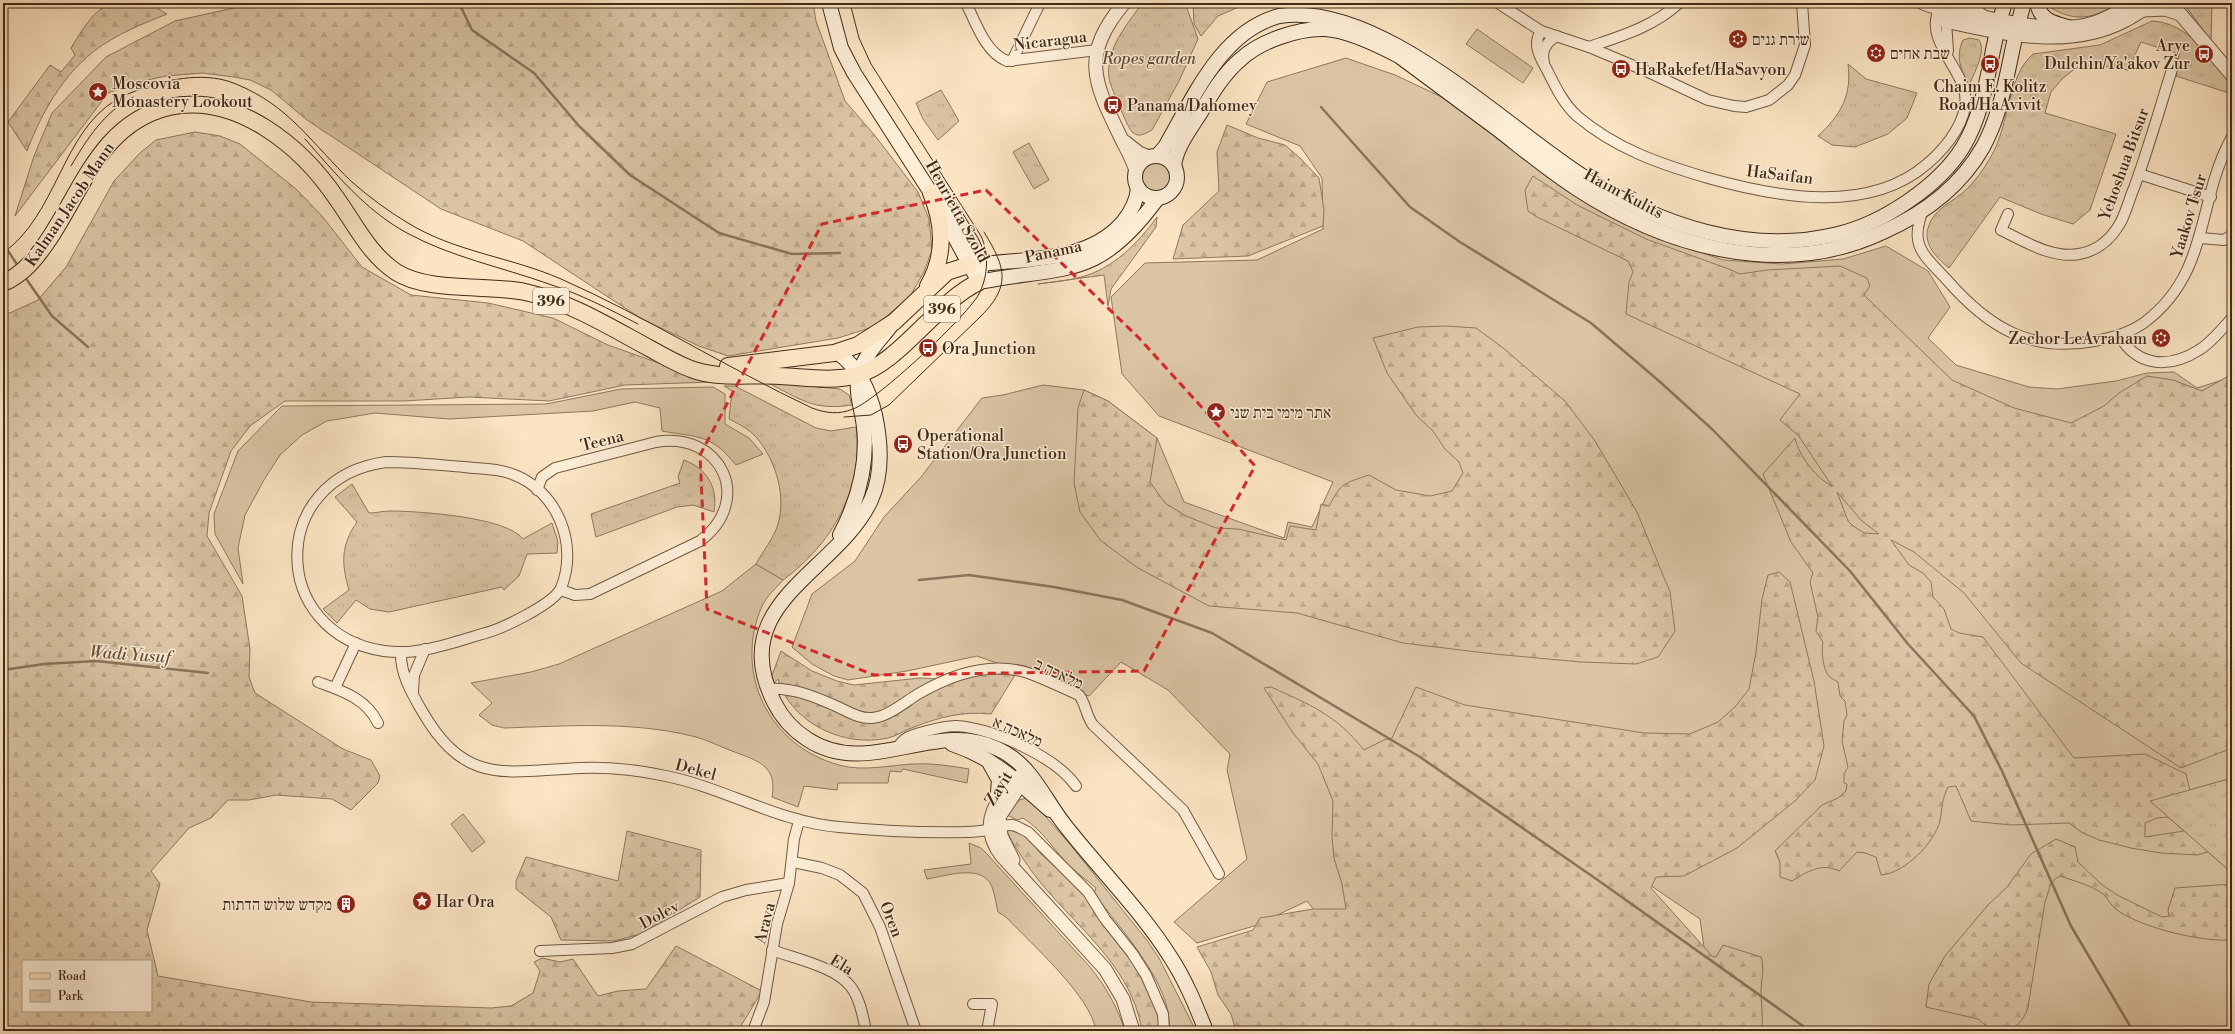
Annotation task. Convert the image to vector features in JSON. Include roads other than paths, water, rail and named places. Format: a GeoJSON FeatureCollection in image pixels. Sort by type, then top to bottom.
{"type":"FeatureCollection","features":[{"type":"Feature","properties":{"kind":"main road","name":"Henrietta Szold"},"geometry":{"type":"LineString","coordinates":[[829,3],[841,48],[854,73],[975,265]]}},
{"type":"Feature","properties":{"kind":"main road","name":"Henrietta Szold"},"geometry":{"type":"LineString","coordinates":[[838,3],[844,30],[859,66],[935,182],[971,241],[979,282]]}},
{"type":"Feature","properties":{"kind":"main road","name":"Haim Kulits"},"geometry":{"type":"LineString","coordinates":[[1153,156],[1165,147],[1213,64],[1230,45],[1252,29],[1276,17],[1303,12],[1327,13],[1368,28],[1420,55],[1582,176],[1652,213],[1678,224],[1735,238],[1777,242],[1827,237],[1868,224],[1915,195],[1947,168],[1965,143],[1971,130],[1985,85],[2005,3]]}},
{"type":"Feature","properties":{"kind":"main road","name":"Haim Kulits"},"geometry":{"type":"LineString","coordinates":[[1174,166],[1177,153],[1205,104],[1229,71],[1242,58],[1289,34],[1307,30],[1327,29],[1378,44],[1399,56],[1575,188],[1625,216],[1674,238],[1733,252],[1777,256],[1808,254],[1830,250],[1866,240],[1902,224],[1935,202],[1962,176],[1982,148],[1997,112],[2024,3]]}},
{"type":"Feature","properties":{"kind":"main road"},"geometry":{"type":"LineString","coordinates":[[2037,3],[2045,18],[2055,24],[2068,27]]}},
{"type":"Feature","properties":{"kind":"main road","name":"Kalman Jacob Mann"},"geometry":{"type":"LineString","coordinates":[[3,283],[21,273],[40,253],[95,160],[106,146],[119,134],[152,114],[169,107],[205,106],[227,110],[247,118],[285,142],[310,165],[337,198],[368,245],[397,272],[423,283],[524,292],[545,298],[570,308],[667,358],[694,370],[712,374],[816,378],[859,374],[888,357],[962,291],[979,282]]}},
{"type":"Feature","properties":{"kind":"main road"},"geometry":{"type":"LineString","coordinates":[[1153,156],[1166,158],[1174,166],[1178,176],[1176,186],[1169,194],[1157,198],[1147,196],[1138,188],[1135,181],[1136,171],[1141,162],[1153,156]]}},
{"type":"Feature","properties":{"kind":"main road","name":"Panama"},"geometry":{"type":"LineString","coordinates":[[975,265],[1062,255],[1094,244],[1114,231],[1127,217],[1134,205],[1138,188]]}},
{"type":"Feature","properties":{"kind":"main road"},"geometry":{"type":"LineString","coordinates":[[920,297],[935,271],[941,246],[939,218],[931,193]]}},
{"type":"Feature","properties":{"kind":"main road","name":"Panama"},"geometry":{"type":"LineString","coordinates":[[979,282],[1058,271],[1090,261],[1111,249],[1124,238],[1157,198]]}},
{"type":"Feature","properties":{"kind":"main road","name":"Kalman Jacob Mann"},"geometry":{"type":"LineString","coordinates":[[667,358],[703,366],[720,367],[837,352],[868,340],[894,322],[947,272],[975,265]]}},
{"type":"Feature","properties":{"kind":"main road"},"geometry":{"type":"LineString","coordinates":[[894,322],[868,356],[859,374],[858,391],[865,437],[863,471],[851,510],[836,541],[825,557],[786,595],[768,624],[762,646],[762,660],[768,689],[782,716],[804,737],[816,745],[830,751],[857,755],[942,740],[966,740],[990,745],[1012,757],[1027,771],[1045,794],[1062,821],[1172,959],[1206,1031]]}},
{"type":"Feature","properties":{"kind":"main road"},"geometry":{"type":"LineString","coordinates":[[837,352],[848,361],[859,374]]}},
{"type":"Feature","properties":{"kind":"main road"},"geometry":{"type":"LineString","coordinates":[[942,740],[986,758],[1018,782],[1062,821]]}},
{"type":"Feature","properties":{"kind":"main road"},"geometry":{"type":"LineString","coordinates":[[986,758],[995,770],[999,780],[997,802]]}},
{"type":"Feature","properties":{"kind":"street","name":"Nicaragua"},"geometry":{"type":"LineString","coordinates":[[966,3],[983,38],[992,51],[1000,58],[1012,61],[1097,50]]}},
{"type":"Feature","properties":{"kind":"street"},"geometry":{"type":"LineString","coordinates":[[1012,61],[1040,3]]}},
{"type":"Feature","properties":{"kind":"street"},"geometry":{"type":"LineString","coordinates":[[1124,3],[1107,28],[1097,50],[1096,81],[1136,171]]}},
{"type":"Feature","properties":{"kind":"street"},"geometry":{"type":"LineString","coordinates":[[1498,3],[1541,31],[1589,47],[1646,71],[1708,100],[1734,106],[1756,105],[1780,92],[1788,85],[1799,67],[1805,45],[1802,3]]}},
{"type":"Feature","properties":{"kind":"street"},"geometry":{"type":"LineString","coordinates":[[1589,47],[1620,37],[1649,25],[1679,3]]}},
{"type":"Feature","properties":{"kind":"street"},"geometry":{"type":"LineString","coordinates":[[1923,3],[1983,18],[1999,26]]}},
{"type":"Feature","properties":{"kind":"street"},"geometry":{"type":"LineString","coordinates":[[1972,3],[1976,11],[1983,18]]}},
{"type":"Feature","properties":{"kind":"street"},"geometry":{"type":"LineString","coordinates":[[2171,3],[2232,75]]}},
{"type":"Feature","properties":{"kind":"street"},"geometry":{"type":"LineString","coordinates":[[1948,9],[1999,26],[2054,37],[2091,34],[2105,30],[2143,5]]}},
{"type":"Feature","properties":{"kind":"street"},"geometry":{"type":"LineString","coordinates":[[2017,29],[2089,25],[2143,5],[2165,9],[2180,14]]}},
{"type":"Feature","properties":{"kind":"street","name":"HaSaifan"},"geometry":{"type":"LineString","coordinates":[[1541,31],[1537,40],[1537,50],[1558,93],[1570,109],[1588,125],[1630,151],[1659,164],[1746,188],[1782,194],[1831,197],[1863,193],[1899,182],[1917,172],[1940,152],[1958,126],[1966,100],[1964,89],[1941,46],[1936,17],[1948,9]]}},
{"type":"Feature","properties":{"kind":"street","name":"HaSaifan"},"geometry":{"type":"LineString","coordinates":[[1948,9],[1946,39],[1950,61]]}},
{"type":"Feature","properties":{"kind":"street","name":"HaSaifan"},"geometry":{"type":"LineString","coordinates":[[1545,68],[1543,50],[1549,42],[1557,36]]}},
{"type":"Feature","properties":{"kind":"street","name":"Yehoshua Bitsur"},"geometry":{"type":"LineString","coordinates":[[2008,214],[2001,230],[2030,244],[2057,253],[2070,255],[2092,251],[2105,242],[2120,223],[2139,174],[2174,63]]}},
{"type":"Feature","properties":{"kind":"street","name":"Yaakov Tsur"},"geometry":{"type":"LineString","coordinates":[[1923,210],[1916,231],[1920,247],[1965,301],[1978,313],[1997,326],[2017,336],[2059,345],[2079,344],[2119,335],[2145,322],[2168,299],[2189,268],[2200,238],[2222,158],[2232,137]]}},
{"type":"Feature","properties":{"kind":"street"},"geometry":{"type":"LineString","coordinates":[[1121,138],[1137,152],[1153,156]]}},
{"type":"Feature","properties":{"kind":"street"},"geometry":{"type":"LineString","coordinates":[[2139,174],[2211,197]]}},
{"type":"Feature","properties":{"kind":"street"},"geometry":{"type":"LineString","coordinates":[[2200,238],[2224,240],[2232,235]]}},
{"type":"Feature","properties":{"kind":"street"},"geometry":{"type":"LineString","coordinates":[[2119,335],[2130,352],[2139,358],[2151,362],[2164,361],[2181,358],[2199,350],[2232,318]]}},
{"type":"Feature","properties":{"kind":"street","name":"Teena"},"geometry":{"type":"LineString","coordinates":[[537,490],[542,477],[556,468],[656,442],[672,440],[695,444],[708,452],[719,464],[726,481],[727,499],[722,516],[713,530],[700,541],[590,594],[575,595],[561,590]]}},
{"type":"Feature","properties":{"kind":"street"},"geometry":{"type":"LineString","coordinates":[[386,462],[502,471],[521,478],[537,490],[554,508],[566,535],[567,562],[561,590],[536,610],[502,629],[425,649],[401,652],[384,651],[356,643],[340,634],[317,614],[305,594],[298,571],[297,553],[303,524],[313,504],[327,487],[352,469],[368,464],[386,462]]}},
{"type":"Feature","properties":{"kind":"street"},"geometry":{"type":"LineString","coordinates":[[335,688],[356,643]]}},
{"type":"Feature","properties":{"kind":"street","name":"Dekel"},"geometry":{"type":"LineString","coordinates":[[414,696],[414,675],[425,649]]}},
{"type":"Feature","properties":{"kind":"street","name":"Dekel"},"geometry":{"type":"LineString","coordinates":[[401,652],[401,669],[434,732],[445,745],[462,759],[483,768],[519,772],[599,768],[650,773],[711,788],[799,821],[839,827],[966,832],[994,829],[1012,825],[1028,832],[1088,892],[1105,919],[1132,953],[1146,974],[1163,1014],[1164,1031]]}},
{"type":"Feature","properties":{"kind":"street","name":"מלאכה ב"},"geometry":{"type":"LineString","coordinates":[[768,689],[779,688],[801,693],[858,716],[872,718],[888,712],[953,676],[975,670],[998,668],[1030,673],[1079,695],[1083,700],[1086,716],[1093,725],[1186,814],[1219,874]]}},
{"type":"Feature","properties":{"kind":"street"},"geometry":{"type":"LineString","coordinates":[[318,682],[335,688],[363,702],[372,712],[378,723]]}},
{"type":"Feature","properties":{"kind":"street","name":"מלאכה א"},"geometry":{"type":"LineString","coordinates":[[897,749],[900,742],[913,735],[954,726],[975,729],[1002,737],[1056,766],[1070,777],[1076,786]]}},
{"type":"Feature","properties":{"kind":"street","name":"Zayit"},"geometry":{"type":"LineString","coordinates":[[1027,771],[997,802],[991,814],[994,829],[1018,872],[1105,969],[1123,999],[1133,1031]]}},
{"type":"Feature","properties":{"kind":"street","name":"Zayit"},"geometry":{"type":"LineString","coordinates":[[994,829],[1001,812],[1018,782]]}},
{"type":"Feature","properties":{"kind":"street","name":"Arava"},"geometry":{"type":"LineString","coordinates":[[754,1031],[762,1008],[777,924],[789,883],[793,862],[794,839],[799,821]]}},
{"type":"Feature","properties":{"kind":"street","name":"Oren"},"geometry":{"type":"LineString","coordinates":[[793,862],[822,868],[840,875],[863,893],[880,928],[916,1031]]}},
{"type":"Feature","properties":{"kind":"street","name":"Dolev"},"geometry":{"type":"LineString","coordinates":[[540,951],[612,948],[632,944],[722,897],[746,890],[789,883]]}},
{"type":"Feature","properties":{"kind":"street","name":"Ela"},"geometry":{"type":"LineString","coordinates":[[772,950],[830,971],[845,980],[856,998],[866,1031]]}},
{"type":"Feature","properties":{"kind":"street"},"geometry":{"type":"LineString","coordinates":[[973,1004],[992,1004],[987,1031]]}},
{"type":"Feature","properties":{"kind":"waterway"},"geometry":{"type":"LineString","coordinates":[[459,3],[472,30],[534,73],[579,126],[630,175],[719,233],[792,254],[840,253]]}},
{"type":"Feature","properties":{"kind":"waterway"},"geometry":{"type":"LineString","coordinates":[[1321,107],[1410,207],[1460,242],[1591,323],[1659,381],[1713,430],[1850,571],[1908,644],[1974,716],[2002,771],[2071,926],[2133,1031]]}},
{"type":"Feature","properties":{"kind":"waterway"},"geometry":{"type":"LineString","coordinates":[[3,243],[18,266]]}},
{"type":"Feature","properties":{"kind":"waterway"},"geometry":{"type":"LineString","coordinates":[[27,280],[52,316],[88,347]]}},
{"type":"Feature","properties":{"kind":"waterway"},"geometry":{"type":"LineString","coordinates":[[919,580],[969,575],[1054,587],[1122,600],[1212,633],[1420,757],[1602,883],[1810,1031]]}},
{"type":"Feature","properties":{"kind":"waterway","name":"Wadi Yusuf"},"geometry":{"type":"LineString","coordinates":[[3,670],[44,664],[96,661],[208,673]]}},
{"type":"Feature","properties":{"kind":"tram line"},"geometry":{"type":"LineString","coordinates":[[3,253],[21,237],[36,218],[71,152],[83,132],[98,114],[119,98],[166,81],[202,77],[225,80],[255,93],[271,103],[299,127],[358,188],[393,214],[426,233],[464,248],[542,271],[561,279],[625,310],[780,393],[812,408],[832,413],[848,411],[865,403],[901,374],[941,337],[973,303],[983,285],[986,271],[986,257],[984,243],[981,236],[871,64],[859,38],[850,3]]}},
{"type":"Feature","properties":{"kind":"tram line"},"geometry":{"type":"LineString","coordinates":[[71,166],[90,136],[105,118],[113,110],[133,97]]}},
{"type":"Feature","properties":{"kind":"tram line"},"geometry":{"type":"LineString","coordinates":[[305,139],[365,203],[378,214],[407,233],[441,249],[572,292],[638,324]]}},
{"type":"Feature","properties":{"kind":"tram line"},"geometry":{"type":"LineString","coordinates":[[844,417],[871,415],[889,405],[990,307],[1001,286],[1002,276],[1001,267],[997,256],[984,232]]}},
{"type":"Feature","properties":{"kind":"place","name":"שירת גנים"},"geometry":{"type":"Point","coordinates":[1738,39]}},
{"type":"Feature","properties":{"kind":"place","name":"שבת אחים"},"geometry":{"type":"Point","coordinates":[1876,53]}},
{"type":"Feature","properties":{"kind":"place","name":"Arye Dulchin/Ya'akov Zur"},"geometry":{"type":"Point","coordinates":[2204,54]}},
{"type":"Feature","properties":{"kind":"place","name":"Chaim E. Kolitz Road/HaAvivit"},"geometry":{"type":"Point","coordinates":[1990,64]}},
{"type":"Feature","properties":{"kind":"place","name":"HaRakefet/HaSavyon"},"geometry":{"type":"Point","coordinates":[1621,69]}},
{"type":"Feature","properties":{"kind":"place","name":"Moscovia Monastery Lookout"},"geometry":{"type":"Point","coordinates":[98,92]}},
{"type":"Feature","properties":{"kind":"place","name":"Panama/Dahomey"},"geometry":{"type":"Point","coordinates":[1113,105]}},
{"type":"Feature","properties":{"kind":"place","name":"Zechor LeAvraham"},"geometry":{"type":"Point","coordinates":[2161,338]}},
{"type":"Feature","properties":{"kind":"place","name":"Ora Junction"},"geometry":{"type":"Point","coordinates":[928,348]}},
{"type":"Feature","properties":{"kind":"place","name":"אתר מימי בית שני"},"geometry":{"type":"Point","coordinates":[1216,412]}},
{"type":"Feature","properties":{"kind":"place","name":"Operational Station/Ora Junction"},"geometry":{"type":"Point","coordinates":[903,444]}},
{"type":"Feature","properties":{"kind":"place","name":"Har Ora"},"geometry":{"type":"Point","coordinates":[422,901]}},
{"type":"Feature","properties":{"kind":"place","name":"מקדש שלוש הדתות"},"geometry":{"type":"Point","coordinates":[346,904]}},
{"type":"Feature","properties":{"kind":"park label","name":"Ropes garden"},"geometry":{"type":"Point","coordinates":[1149,58]}}]}
